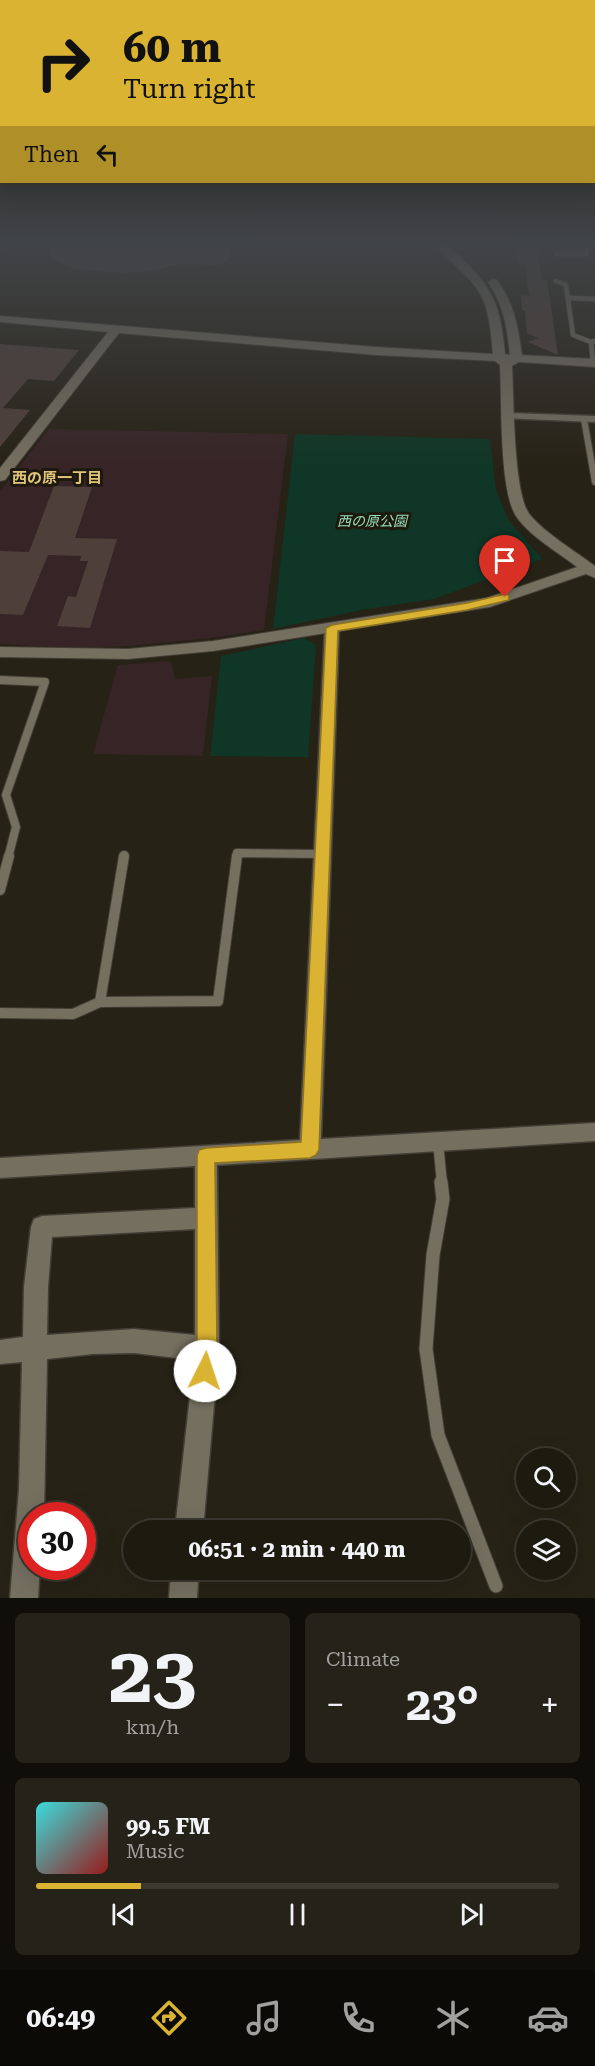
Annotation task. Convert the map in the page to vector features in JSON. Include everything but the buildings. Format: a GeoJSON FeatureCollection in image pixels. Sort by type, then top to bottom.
{"type":"FeatureCollection","features":[{"type":"Feature","properties":{"kind":"street"},"geometry":{"type":"LineString","coordinates":[[0,319],[377,357],[594,365]]}},
{"type":"Feature","properties":{"kind":"street"},"geometry":{"type":"LineString","coordinates":[[497,319],[507,361]]}},
{"type":"Feature","properties":{"kind":"street"},"geometry":{"type":"LineString","coordinates":[[509,319],[509,416],[512,479],[517,505],[523,516],[591,571]]}},
{"type":"Feature","properties":{"kind":"street"},"geometry":{"type":"LineString","coordinates":[[0,326],[114,332]]}},
{"type":"Feature","properties":{"kind":"street"},"geometry":{"type":"LineString","coordinates":[[0,477],[114,332]]}},
{"type":"Feature","properties":{"kind":"street"},"geometry":{"type":"LineString","coordinates":[[509,416],[589,419]]}},
{"type":"Feature","properties":{"kind":"street"},"geometry":{"type":"LineString","coordinates":[[0,652],[74,655],[171,651],[490,602],[591,571]]}},
{"type":"Feature","properties":{"kind":"street"},"geometry":{"type":"LineString","coordinates":[[310,1150],[332,628]]}},
{"type":"Feature","properties":{"kind":"street"},"geometry":{"type":"LineString","coordinates":[[0,1168],[595,1132]]}},
{"type":"Feature","properties":{"kind":"street"},"geometry":{"type":"LineString","coordinates":[[190,1520],[207,1348],[206,1156]]}},
{"type":"Feature","properties":{"kind":"street"},"geometry":{"type":"LineString","coordinates":[[24,1598],[32,1489],[36,1287],[42,1227],[206,1218]]}},
{"type":"Feature","properties":{"kind":"street"},"geometry":{"type":"LineString","coordinates":[[0,1352],[93,1342],[134,1341],[207,1348]]}},
{"type":"Feature","properties":{"kind":"lane"},"geometry":{"type":"LineString","coordinates":[[571,319],[573,335],[593,342],[594,365]]}},
{"type":"Feature","properties":{"kind":"lane"},"geometry":{"type":"LineString","coordinates":[[589,419],[595,482]]}},
{"type":"Feature","properties":{"kind":"lane"},"geometry":{"type":"LineString","coordinates":[[0,681],[45,682],[6,795],[16,827],[0,890]]}},
{"type":"Feature","properties":{"kind":"lane"},"geometry":{"type":"LineString","coordinates":[[0,1013],[73,1014],[100,1002],[218,1001],[237,853],[322,854]]}},
{"type":"Feature","properties":{"kind":"lane"},"geometry":{"type":"LineString","coordinates":[[100,1002],[124,856]]}},
{"type":"Feature","properties":{"kind":"lane"},"geometry":{"type":"LineString","coordinates":[[438,1142],[443,1199],[433,1255],[426,1348],[438,1435],[496,1586]]}},
{"type":"Feature","properties":{"kind":"shaded area"},"geometry":{"type":"Polygon","coordinates":[[[49,429],[288,434],[264,630],[212,638],[128,646],[77,648],[0,644],[0,491],[49,429]]]}},
{"type":"Feature","properties":{"kind":"shaded area"},"geometry":{"type":"Polygon","coordinates":[[[171,661],[175,679],[212,676],[203,756],[93,754],[118,665],[171,661]]]}},
{"type":"Feature","properties":{"kind":"green space","name":"西の原公園"},"geometry":{"type":"Polygon","coordinates":[[[295,434],[490,439],[496,490],[509,521],[542,559],[434,599],[361,610],[273,629],[295,434]]]}},
{"type":"Feature","properties":{"kind":"green space"},"geometry":{"type":"Polygon","coordinates":[[[304,638],[316,645],[308,757],[210,756],[221,656],[304,638]]]}},
{"type":"Feature","properties":{"kind":"district","name":"西の原一丁目"},"geometry":{"type":"Point","coordinates":[57,478]}},
{"type":"Feature","properties":{"kind":"route"},"geometry":{"type":"LineString","coordinates":[[205,1371],[207,1348],[206,1156],[310,1150],[332,628],[467,607],[505,597]]}}]}
